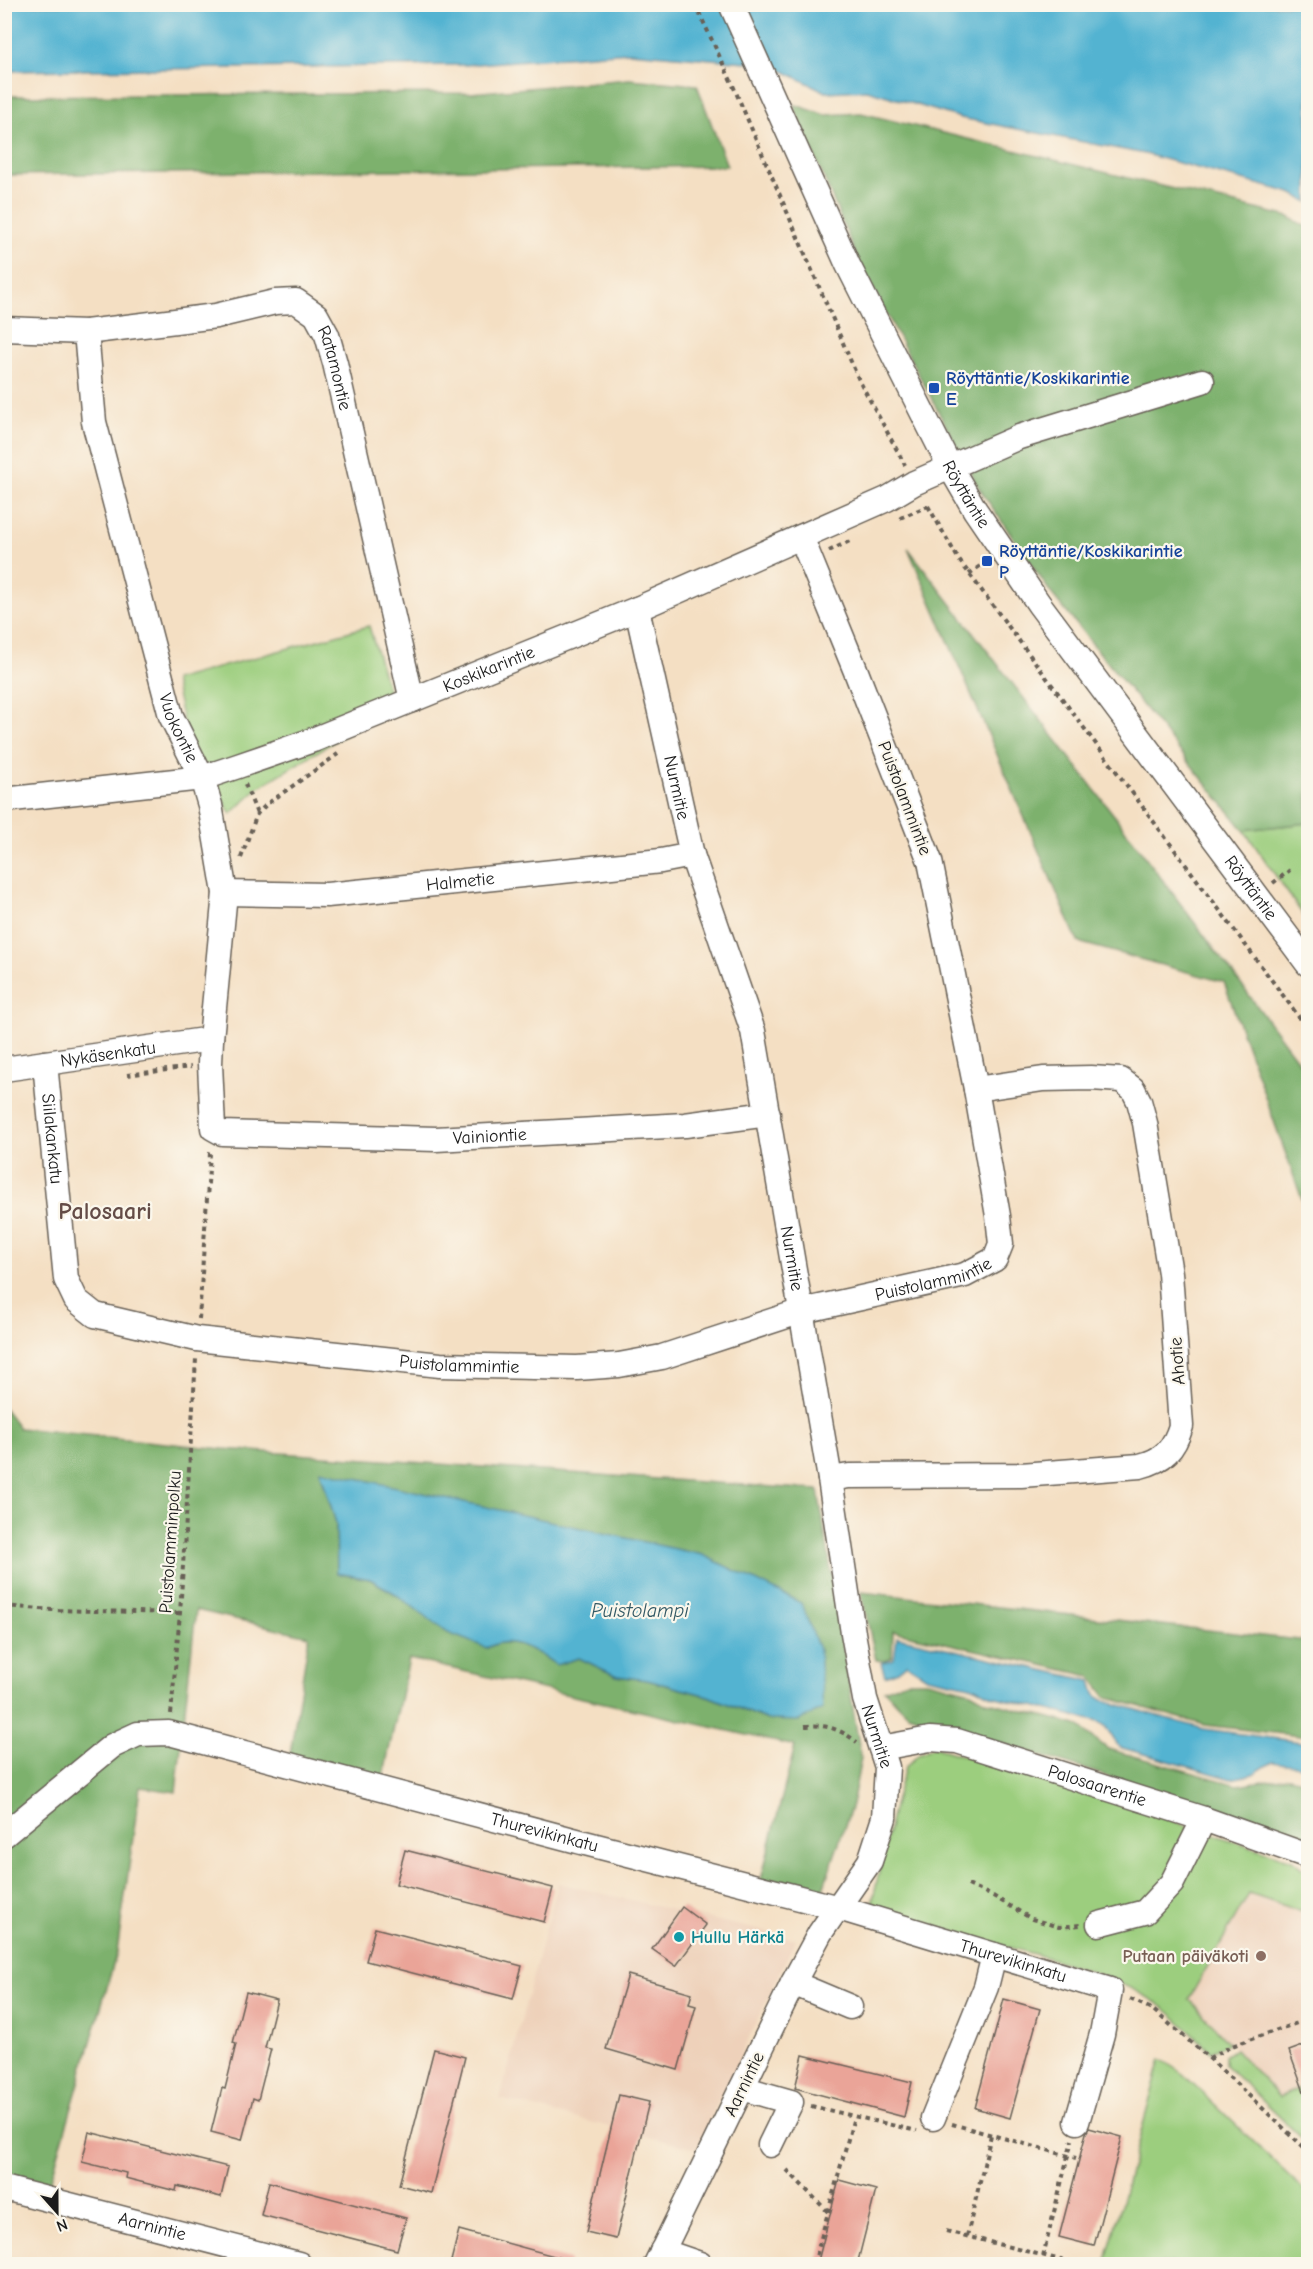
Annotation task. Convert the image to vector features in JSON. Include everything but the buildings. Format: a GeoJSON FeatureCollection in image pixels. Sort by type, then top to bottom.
{"type":"FeatureCollection","features":[{"type":"Feature","properties":{"kind":"street","name":"Röyttäntie"},"geometry":{"type":"LineString","coordinates":[[731,4],[848,265],[950,467],[975,510],[1038,604],[1308,964]]}},
{"type":"Feature","properties":{"kind":"street","name":"Ratamontie"},"geometry":{"type":"LineString","coordinates":[[4,329],[86,332],[216,316],[275,302],[296,301],[316,315],[327,335],[335,363],[412,700]]}},
{"type":"Feature","properties":{"kind":"street","name":"Vuokontie"},"geometry":{"type":"LineString","coordinates":[[86,332],[93,422],[171,716],[202,778],[232,892],[211,1040],[210,1064],[218,1131]]}},
{"type":"Feature","properties":{"kind":"street","name":"Koskikarintie"},"geometry":{"type":"LineString","coordinates":[[4,800],[202,778],[313,740],[636,609],[806,548],[914,483],[1019,437],[1202,381]]}},
{"type":"Feature","properties":{"kind":"street","name":"Puistolammintie"},"geometry":{"type":"LineString","coordinates":[[197,1339],[440,1365],[577,1368],[619,1365],[662,1357],[802,1311],[965,1275],[995,1259],[1001,1244],[998,1216],[976,1089],[930,861],[806,548]]}},
{"type":"Feature","properties":{"kind":"street","name":"Nurmitie"},"geometry":{"type":"LineString","coordinates":[[636,609],[693,855],[753,1031],[802,1311],[865,1699],[887,1767],[884,1818],[870,1861],[839,1908]]}},
{"type":"Feature","properties":{"kind":"street","name":"Halmetie"},"geometry":{"type":"LineString","coordinates":[[232,892],[327,895],[661,861],[693,855]]}},
{"type":"Feature","properties":{"kind":"street","name":"Nykäsenkatu"},"geometry":{"type":"LineString","coordinates":[[4,1069],[211,1040]]}},
{"type":"Feature","properties":{"kind":"street","name":"Siilakankatu"},"geometry":{"type":"LineString","coordinates":[[45,1063],[66,1279],[76,1300],[95,1316],[197,1339]]}},
{"type":"Feature","properties":{"kind":"street","name":"Ahotie"},"geometry":{"type":"LineString","coordinates":[[830,1479],[849,1476],[1021,1475],[1140,1466],[1166,1455],[1176,1443],[1181,1426],[1170,1273],[1145,1123],[1133,1089],[1121,1080],[1091,1078],[1043,1079],[976,1089]]}},
{"type":"Feature","properties":{"kind":"street","name":"Vainiontie"},"geometry":{"type":"LineString","coordinates":[[218,1131],[436,1139],[685,1125],[768,1114]]}},
{"type":"Feature","properties":{"kind":"street","name":"Thurevikinkatu"},"geometry":{"type":"LineString","coordinates":[[4,1835],[112,1746],[138,1734],[169,1733],[839,1908],[1110,1990]]}},
{"type":"Feature","properties":{"kind":"street","name":"Palosaarentie"},"geometry":{"type":"LineString","coordinates":[[881,1748],[930,1739],[957,1742],[1204,1819],[1308,1856]]}},
{"type":"Feature","properties":{"kind":"street"},"geometry":{"type":"LineString","coordinates":[[1099,1924],[1145,1912],[1172,1883],[1204,1819]]}},
{"type":"Feature","properties":{"kind":"street","name":"Aarnintie"},"geometry":{"type":"LineString","coordinates":[[659,2258],[793,1983],[820,1933],[839,1908]]}},
{"type":"Feature","properties":{"kind":"street"},"geometry":{"type":"LineString","coordinates":[[933,2118],[986,1987],[994,1956]]}},
{"type":"Feature","properties":{"kind":"street"},"geometry":{"type":"LineString","coordinates":[[793,1983],[850,2007]]}},
{"type":"Feature","properties":{"kind":"street"},"geometry":{"type":"LineString","coordinates":[[1077,2122],[1102,2034],[1110,1990]]}},
{"type":"Feature","properties":{"kind":"street"},"geometry":{"type":"LineString","coordinates":[[742,2088],[791,2102],[770,2145]]}},
{"type":"Feature","properties":{"kind":"street","name":"Aarnintie"},"geometry":{"type":"LineString","coordinates":[[4,2188],[299,2265]]}},
{"type":"Feature","properties":{"kind":"street"},"geometry":{"type":"LineString","coordinates":[[659,2258],[700,2265]]}},
{"type":"Feature","properties":{"kind":"path"},"geometry":{"type":"LineString","coordinates":[[695,4],[732,83]]}},
{"type":"Feature","properties":{"kind":"path"},"geometry":{"type":"LineString","coordinates":[[891,522],[928,506]]}},
{"type":"Feature","properties":{"kind":"path"},"geometry":{"type":"LineString","coordinates":[[806,548],[862,535]]}},
{"type":"Feature","properties":{"kind":"path"},"geometry":{"type":"LineString","coordinates":[[969,574],[987,561]]}},
{"type":"Feature","properties":{"kind":"path"},"geometry":{"type":"LineString","coordinates":[[232,892],[241,856],[257,814],[267,804],[344,749]]}},
{"type":"Feature","properties":{"kind":"path"},"geometry":{"type":"LineString","coordinates":[[238,766],[257,814]]}},
{"type":"Feature","properties":{"kind":"path","name":"Puistolamminpolku"},"geometry":{"type":"LineString","coordinates":[[169,1733],[180,1613],[210,1153],[218,1131]]}},
{"type":"Feature","properties":{"kind":"path"},"geometry":{"type":"LineString","coordinates":[[4,1606],[52,1610],[180,1613]]}},
{"type":"Feature","properties":{"kind":"path"},"geometry":{"type":"LineString","coordinates":[[968,1885],[993,1896],[1032,1919],[1059,1927],[1099,1924]]}},
{"type":"Feature","properties":{"kind":"path"},"geometry":{"type":"LineString","coordinates":[[1110,1990],[1152,2009],[1209,2058],[1308,2151]]}},
{"type":"Feature","properties":{"kind":"path"},"geometry":{"type":"LineString","coordinates":[[1209,2058],[1232,2046],[1308,2019]]}},
{"type":"Feature","properties":{"kind":"path"},"geometry":{"type":"LineString","coordinates":[[814,2265],[854,2116]]}},
{"type":"Feature","properties":{"kind":"path"},"geometry":{"type":"LineString","coordinates":[[1043,2256],[1077,2122]]}},
{"type":"Feature","properties":{"kind":"path"},"geometry":{"type":"LineString","coordinates":[[967,2236],[991,2135]]}},
{"type":"Feature","properties":{"kind":"path"},"geometry":{"type":"LineString","coordinates":[[787,2170],[828,2212]]}},
{"type":"Feature","properties":{"kind":"path"},"geometry":{"type":"LineString","coordinates":[[946,2231],[1077,2265]]}},
{"type":"Feature","properties":{"kind":"shaded area"},"geometry":{"type":"Polygon","coordinates":[[[558,1883],[796,1939],[696,2149],[500,2099],[558,1883]]]}},
{"type":"Feature","properties":{"kind":"shaded area","name":"Putaan päiväkoti"},"geometry":{"type":"Polygon","coordinates":[[[1249,1894],[1308,1914],[1308,2095],[1302,2087],[1279,2097],[1189,1999],[1249,1894]]]}},
{"type":"Feature","properties":{"kind":"green space"},"geometry":{"type":"Polygon","coordinates":[[[629,79],[697,85],[727,166],[5,175],[5,96],[470,93],[629,79]]]}},
{"type":"Feature","properties":{"kind":"green space"},"geometry":{"type":"Polygon","coordinates":[[[793,104],[825,115],[861,113],[1289,217],[1308,228],[1308,823],[1244,830],[1051,593],[979,488],[859,262],[793,104]]]}},
{"type":"Feature","properties":{"kind":"green space"},"geometry":{"type":"Polygon","coordinates":[[[908,548],[1114,815],[1308,1074],[1308,1216],[1224,982],[1078,942],[908,548]]]}},
{"type":"Feature","properties":{"kind":"green space"},"geometry":{"type":"Polygon","coordinates":[[[369,626],[393,706],[259,787],[231,814],[186,736],[174,680],[369,626]]]}},
{"type":"Feature","properties":{"kind":"green space"},"geometry":{"type":"Polygon","coordinates":[[[1308,823],[1308,922],[1244,830],[1308,823]]]}},
{"type":"Feature","properties":{"kind":"green space"},"geometry":{"type":"Polygon","coordinates":[[[4,1408],[19,1428],[223,1449],[818,1490],[861,1758],[852,1805],[817,1906],[758,1891],[795,1746],[409,1659],[380,1791],[288,1767],[309,1636],[196,1610],[176,1792],[140,1787],[117,1952],[49,2186],[5,2172],[4,1408]],[[320,1471],[336,1523],[337,1573],[370,1579],[487,1648],[499,1643],[515,1644],[537,1653],[556,1665],[579,1658],[617,1676],[647,1680],[708,1696],[768,1720],[320,1471]]]}},
{"type":"Feature","properties":{"kind":"green space"},"geometry":{"type":"Polygon","coordinates":[[[861,1592],[1308,1641],[1308,1737],[1205,1725],[1106,1697],[1090,1676],[893,1631],[892,1657],[884,1661],[876,1660],[861,1592]]]}},
{"type":"Feature","properties":{"kind":"green space"},"geometry":{"type":"Polygon","coordinates":[[[906,1681],[927,1681],[971,1692],[986,1701],[1077,1725],[1108,1749],[1237,1785],[1289,1777],[1308,1781],[1308,1839],[908,1714],[884,1690],[906,1681]]]}},
{"type":"Feature","properties":{"kind":"green space"},"geometry":{"type":"Polygon","coordinates":[[[933,1747],[1043,1779],[1292,1860],[1308,1873],[1308,1914],[1249,1894],[1189,1999],[1229,2043],[1211,2051],[1160,2005],[1131,1988],[1100,1975],[933,1926],[872,1903],[905,1768],[919,1754],[933,1747]]]}},
{"type":"Feature","properties":{"kind":"green space"},"geometry":{"type":"Polygon","coordinates":[[[1235,2049],[1279,2097],[1303,2087],[1308,2095],[1308,2144],[1225,2065],[1225,2056],[1235,2049]]]}},
{"type":"Feature","properties":{"kind":"green space"},"geometry":{"type":"Polygon","coordinates":[[[1161,2059],[1183,2074],[1308,2194],[1308,2264],[1105,2264],[1161,2059]]]}},
{"type":"Feature","properties":{"kind":"water"},"geometry":{"type":"Polygon","coordinates":[[[4,5],[1308,5],[1308,202],[1291,193],[1145,154],[961,118],[867,90],[826,92],[769,64],[629,52],[465,65],[5,71],[4,5]]]}},
{"type":"Feature","properties":{"kind":"water","name":"Puistolampi"},"geometry":{"type":"Polygon","coordinates":[[[320,1470],[703,1555],[801,1603],[819,1649],[823,1709],[799,1721],[768,1720],[708,1696],[647,1680],[617,1676],[579,1658],[556,1665],[530,1649],[516,1644],[499,1643],[487,1648],[448,1633],[394,1593],[370,1579],[337,1573],[336,1523],[320,1470]]]}},
{"type":"Feature","properties":{"kind":"water"},"geometry":{"type":"Polygon","coordinates":[[[897,1637],[1091,1681],[1095,1694],[1102,1700],[1204,1729],[1308,1743],[1308,1767],[1272,1762],[1253,1774],[1232,1779],[1119,1747],[1105,1726],[1099,1722],[992,1696],[975,1687],[927,1677],[907,1664],[898,1671],[885,1676],[881,1663],[894,1659],[897,1637]]]}},
{"type":"Feature","properties":{"kind":"place","name":"Röyttäntie/Koskikarintie E"},"geometry":{"type":"Point","coordinates":[934,388]}},
{"type":"Feature","properties":{"kind":"place","name":"Röyttäntie/Koskikarintie P"},"geometry":{"type":"Point","coordinates":[987,561]}},
{"type":"Feature","properties":{"kind":"place","name":"Hullu Härkä"},"geometry":{"type":"Point","coordinates":[679,1937]}},
{"type":"Feature","properties":{"kind":"place","name":"Putaan päiväkoti"},"geometry":{"type":"Point","coordinates":[1261,1956]}},
{"type":"Feature","properties":{"kind":"district","name":"Palosaari"},"geometry":{"type":"Point","coordinates":[105,1211]}}]}
